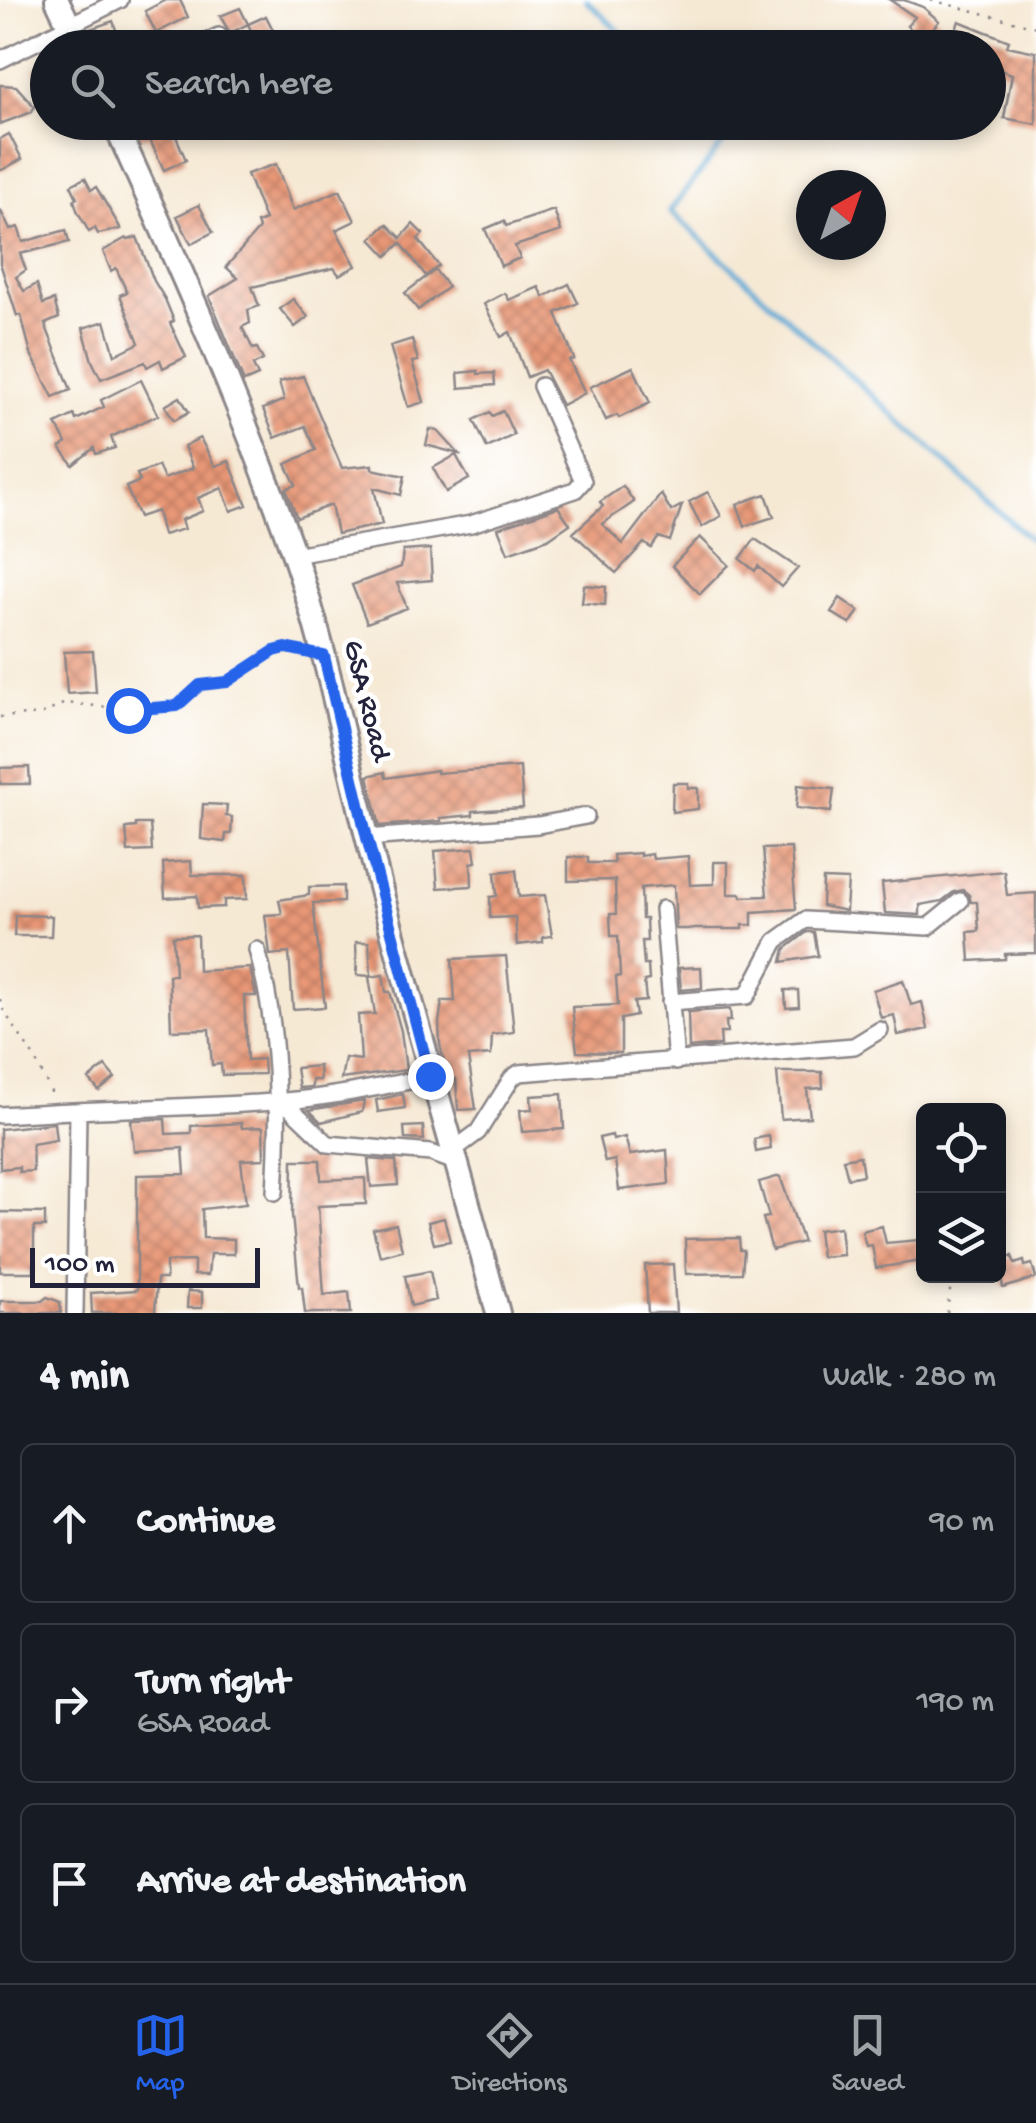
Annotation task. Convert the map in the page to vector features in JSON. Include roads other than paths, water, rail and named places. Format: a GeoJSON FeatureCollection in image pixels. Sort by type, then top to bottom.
{"type":"FeatureCollection","features":[{"type":"Feature","properties":{"kind":"street"},"geometry":{"type":"LineString","coordinates":[[58,0],[72,30]]}},
{"type":"Feature","properties":{"kind":"street"},"geometry":{"type":"LineString","coordinates":[[84,30],[120,0]]}},
{"type":"Feature","properties":{"kind":"street"},"geometry":{"type":"LineString","coordinates":[[0,60],[30,51]]}},
{"type":"Feature","properties":{"kind":"street","name":"GSA Road"},"geometry":{"type":"LineString","coordinates":[[122,140],[205,322],[294,555],[324,656],[430,1076],[498,1313]]}},
{"type":"Feature","properties":{"kind":"street"},"geometry":{"type":"LineString","coordinates":[[294,555],[471,524],[575,490],[583,481],[541,386]]}},
{"type":"Feature","properties":{"kind":"street"},"geometry":{"type":"LineString","coordinates":[[367,838],[524,826],[586,816]]}},
{"type":"Feature","properties":{"kind":"street"},"geometry":{"type":"LineString","coordinates":[[670,1002],[747,996],[776,941],[805,920],[928,927],[960,901]]}},
{"type":"Feature","properties":{"kind":"street"},"geometry":{"type":"LineString","coordinates":[[664,909],[676,1062]]}},
{"type":"Feature","properties":{"kind":"street"},"geometry":{"type":"LineString","coordinates":[[258,950],[272,1022],[280,1101],[275,1192]]}},
{"type":"Feature","properties":{"kind":"street"},"geometry":{"type":"LineString","coordinates":[[280,1101],[328,1144],[456,1156],[478,1132],[519,1073],[854,1046],[880,1030]]}},
{"type":"Feature","properties":{"kind":"street"},"geometry":{"type":"LineString","coordinates":[[0,1115],[30,1110],[71,1112],[280,1101],[340,1095],[430,1076]]}},
{"type":"Feature","properties":{"kind":"street"},"geometry":{"type":"LineString","coordinates":[[71,1112],[75,1313]]}},
{"type":"Feature","properties":{"kind":"waterway"},"geometry":{"type":"LineString","coordinates":[[586,0],[618,30]]}},
{"type":"Feature","properties":{"kind":"waterway"},"geometry":{"type":"LineString","coordinates":[[725,140],[670,211],[1036,545]]}}]}
